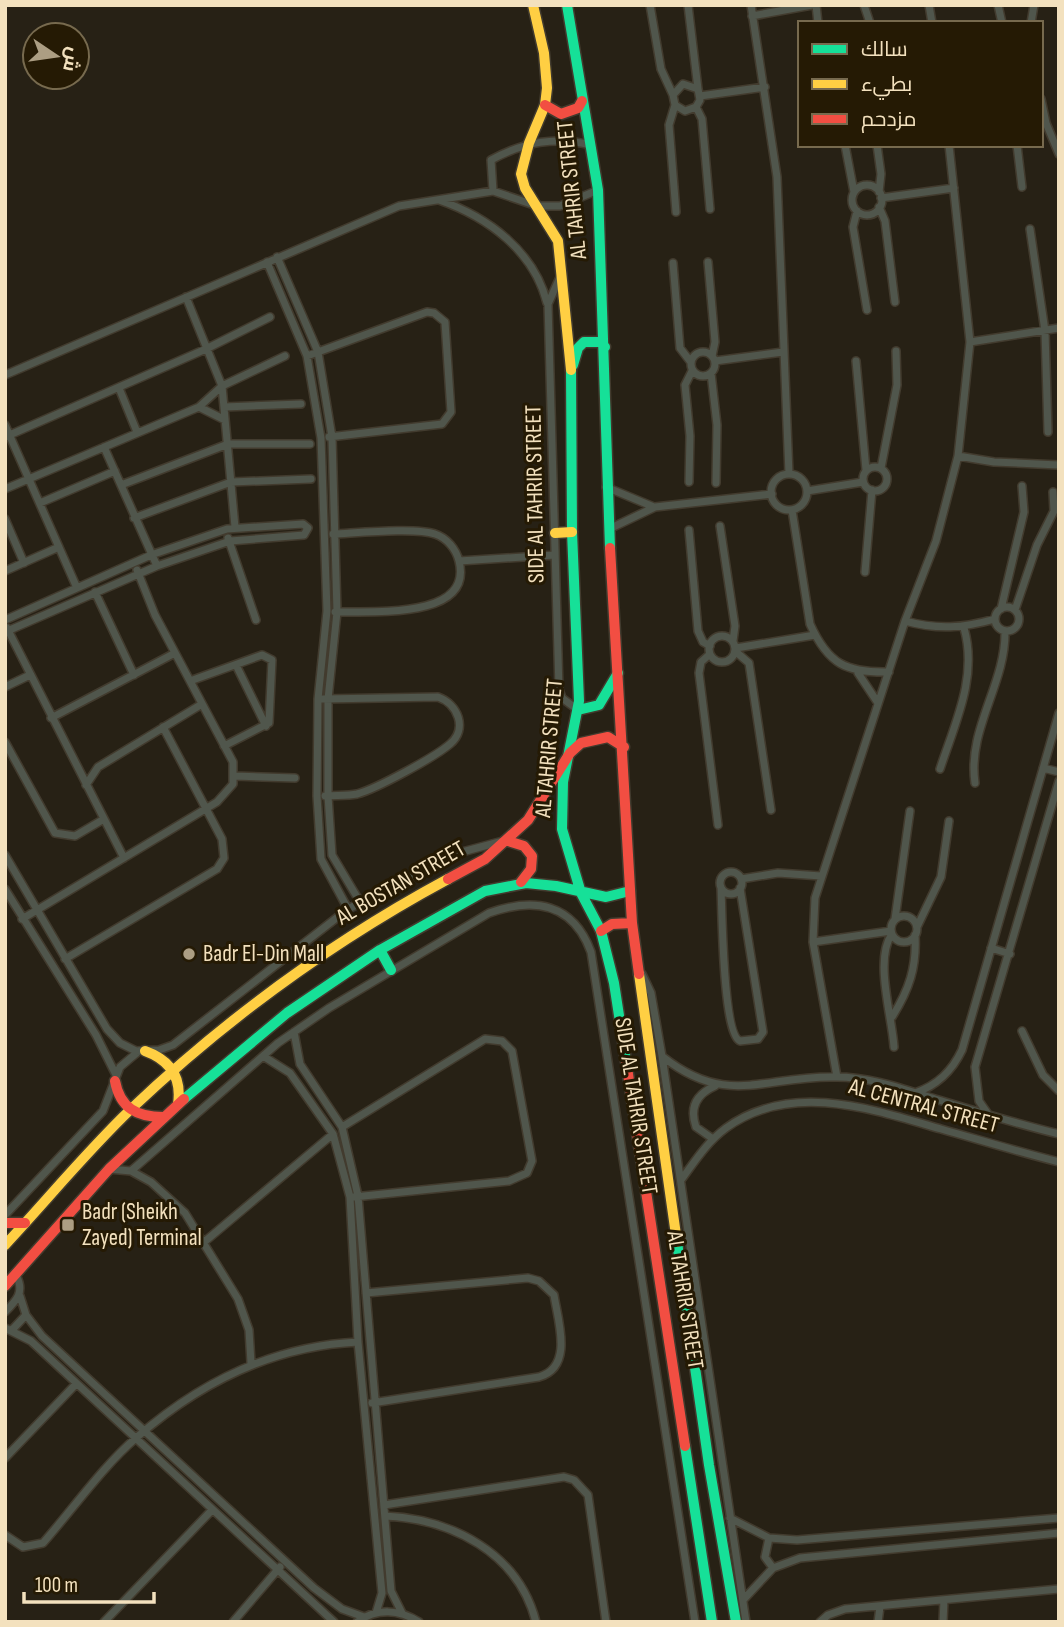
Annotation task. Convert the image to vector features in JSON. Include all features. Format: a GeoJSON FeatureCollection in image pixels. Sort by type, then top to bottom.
{"type":"FeatureCollection","features":[{"type":"Feature","properties":{"kind":"street","name":"AL TAHRIR STREET"},"geometry":{"type":"LineString","coordinates":[[533,5],[546,62],[545,105],[522,166],[522,181],[558,241],[571,374],[572,532],[578,710],[563,782],[562,829],[581,893],[601,931],[614,983],[712,1622]]}},
{"type":"Feature","properties":{"kind":"street","name":"AL TAHRIR STREET"},"geometry":{"type":"LineString","coordinates":[[567,5],[598,190],[606,348],[606,487],[624,747],[632,923],[681,1232],[688,1315],[715,1463],[736,1622]]}},
{"type":"Feature","properties":{"kind":"street"},"geometry":{"type":"LineString","coordinates":[[650,5],[661,69],[675,105],[669,125],[676,212]]}},
{"type":"Feature","properties":{"kind":"street"},"geometry":{"type":"LineString","coordinates":[[688,5],[699,92],[696,107],[702,119],[710,209]]}},
{"type":"Feature","properties":{"kind":"street"},"geometry":{"type":"LineString","coordinates":[[751,5],[777,177],[789,474]]}},
{"type":"Feature","properties":{"kind":"street"},"geometry":{"type":"LineString","coordinates":[[752,16],[814,5]]}},
{"type":"Feature","properties":{"kind":"street"},"geometry":{"type":"LineString","coordinates":[[673,95],[683,84],[699,92],[765,87]]}},
{"type":"Feature","properties":{"kind":"street"},"geometry":{"type":"LineString","coordinates":[[545,105],[561,114],[578,108],[582,101]]}},
{"type":"Feature","properties":{"kind":"street"},"geometry":{"type":"LineString","coordinates":[[675,105],[685,111],[696,107]]}},
{"type":"Feature","properties":{"kind":"street"},"geometry":{"type":"LineString","coordinates":[[1043,109],[1059,154]]}},
{"type":"Feature","properties":{"kind":"street"},"geometry":{"type":"LineString","coordinates":[[493,191],[491,160],[529,143],[560,140],[592,145]]}},
{"type":"Feature","properties":{"kind":"street"},"geometry":{"type":"LineString","coordinates":[[845,147],[854,192],[852,202],[857,211],[866,215],[879,207]]}},
{"type":"Feature","properties":{"kind":"street"},"geometry":{"type":"LineString","coordinates":[[877,147],[881,174],[879,207],[885,221],[895,302]]}},
{"type":"Feature","properties":{"kind":"street"},"geometry":{"type":"LineString","coordinates":[[837,1077],[813,942],[812,920],[821,876],[905,621],[936,541],[958,456],[970,342],[949,147]]}},
{"type":"Feature","properties":{"kind":"street"},"geometry":{"type":"LineString","coordinates":[[1017,147],[1022,187]]}},
{"type":"Feature","properties":{"kind":"street"},"geometry":{"type":"LineString","coordinates":[[854,192],[867,185],[880,195],[954,188]]}},
{"type":"Feature","properties":{"kind":"street"},"geometry":{"type":"LineString","coordinates":[[5,375],[399,206],[493,191],[537,206],[567,205],[598,190]]}},
{"type":"Feature","properties":{"kind":"street"},"geometry":{"type":"LineString","coordinates":[[435,199],[477,216],[513,243],[531,267],[548,304]]}},
{"type":"Feature","properties":{"kind":"street"},"geometry":{"type":"LineString","coordinates":[[857,211],[853,227],[867,310]]}},
{"type":"Feature","properties":{"kind":"street"},"geometry":{"type":"LineString","coordinates":[[1030,229],[1045,331],[1048,432]]}},
{"type":"Feature","properties":{"kind":"street"},"geometry":{"type":"LineString","coordinates":[[277,257],[318,352],[332,437],[337,612],[328,699],[328,796],[332,855],[360,902]]}},
{"type":"Feature","properties":{"kind":"street"},"geometry":{"type":"LineString","coordinates":[[267,262],[307,356],[321,438],[327,611],[318,699],[317,796],[321,859],[348,909]]}},
{"type":"Feature","properties":{"kind":"street"},"geometry":{"type":"LineString","coordinates":[[708,262],[715,342],[712,373],[717,425],[716,483]]}},
{"type":"Feature","properties":{"kind":"street"},"geometry":{"type":"LineString","coordinates":[[673,263],[680,348],[690,361],[692,371],[685,385],[690,436],[689,482]]}},
{"type":"Feature","properties":{"kind":"street","name":"SIDE AL TAHRIR STREET"},"geometry":{"type":"LineString","coordinates":[[563,271],[548,304],[559,689],[562,698],[578,710]]}},
{"type":"Feature","properties":{"kind":"street"},"geometry":{"type":"LineString","coordinates":[[186,297],[222,386],[234,528],[230,541],[256,620]]}},
{"type":"Feature","properties":{"kind":"street"},"geometry":{"type":"LineString","coordinates":[[307,356],[428,312],[441,316],[445,322],[450,412],[442,424],[321,438]]}},
{"type":"Feature","properties":{"kind":"street"},"geometry":{"type":"LineString","coordinates":[[8,436],[206,349],[270,317]]}},
{"type":"Feature","properties":{"kind":"street"},"geometry":{"type":"LineString","coordinates":[[970,342],[1059,328]]}},
{"type":"Feature","properties":{"kind":"street"},"geometry":{"type":"LineString","coordinates":[[571,374],[578,348],[584,342],[600,342],[606,348]]}},
{"type":"Feature","properties":{"kind":"street"},"geometry":{"type":"LineString","coordinates":[[872,491],[885,486],[887,476],[881,468],[897,386],[897,351]]}},
{"type":"Feature","properties":{"kind":"street"},"geometry":{"type":"LineString","coordinates":[[690,361],[700,352],[714,359],[783,352]]}},
{"type":"Feature","properties":{"kind":"street"},"geometry":{"type":"LineString","coordinates":[[5,489],[199,407],[222,386],[285,356]]}},
{"type":"Feature","properties":{"kind":"street"},"geometry":{"type":"LineString","coordinates":[[856,360],[866,470],[863,482]]}},
{"type":"Feature","properties":{"kind":"street"},"geometry":{"type":"LineString","coordinates":[[692,371],[699,376],[712,373]]}},
{"type":"Feature","properties":{"kind":"street"},"geometry":{"type":"LineString","coordinates":[[120,388],[137,432]]}},
{"type":"Feature","properties":{"kind":"street"},"geometry":{"type":"LineString","coordinates":[[224,407],[301,404]]}},
{"type":"Feature","properties":{"kind":"street"},"geometry":{"type":"LineString","coordinates":[[199,407],[225,420]]}},
{"type":"Feature","properties":{"kind":"street"},"geometry":{"type":"LineString","coordinates":[[5,425],[77,589]]}},
{"type":"Feature","properties":{"kind":"street"},"geometry":{"type":"LineString","coordinates":[[121,485],[228,444],[310,444]]}},
{"type":"Feature","properties":{"kind":"street"},"geometry":{"type":"LineString","coordinates":[[104,447],[157,566]]}},
{"type":"Feature","properties":{"kind":"street"},"geometry":{"type":"LineString","coordinates":[[958,456],[993,462],[1059,466]]}},
{"type":"Feature","properties":{"kind":"street"},"geometry":{"type":"LineString","coordinates":[[866,470],[881,468]]}},
{"type":"Feature","properties":{"kind":"street"},"geometry":{"type":"LineString","coordinates":[[40,503],[114,471]]}},
{"type":"Feature","properties":{"kind":"street"},"geometry":{"type":"LineString","coordinates":[[789,474],[801,479],[807,491],[800,507],[792,510],[781,508],[772,494],[776,480],[789,474]]}},
{"type":"Feature","properties":{"kind":"street"},"geometry":{"type":"LineString","coordinates":[[134,518],[230,482],[312,479]]}},
{"type":"Feature","properties":{"kind":"street"},"geometry":{"type":"LineString","coordinates":[[807,491],[863,482]]}},
{"type":"Feature","properties":{"kind":"street"},"geometry":{"type":"LineString","coordinates":[[863,482],[872,491],[865,572]]}},
{"type":"Feature","properties":{"kind":"street"},"geometry":{"type":"LineString","coordinates":[[905,621],[925,626],[964,628],[995,620],[1001,609],[1024,512],[1022,486]]}},
{"type":"Feature","properties":{"kind":"street"},"geometry":{"type":"LineString","coordinates":[[606,487],[655,507]]}},
{"type":"Feature","properties":{"kind":"street"},"geometry":{"type":"LineString","coordinates":[[1005,631],[1018,624],[1015,610],[1037,545],[1054,511],[1053,492]]}},
{"type":"Feature","properties":{"kind":"street"},"geometry":{"type":"LineString","coordinates":[[609,529],[655,507],[772,494]]}},
{"type":"Feature","properties":{"kind":"street"},"geometry":{"type":"LineString","coordinates":[[792,510],[810,624],[815,635],[838,662],[858,673],[878,704]]}},
{"type":"Feature","properties":{"kind":"street"},"geometry":{"type":"LineString","coordinates":[[5,520],[24,563]]}},
{"type":"Feature","properties":{"kind":"street"},"geometry":{"type":"LineString","coordinates":[[303,524],[308,528],[304,535],[230,541],[157,566],[6,627],[77,589],[151,555],[234,528],[303,524]]}},
{"type":"Feature","properties":{"kind":"street"},"geometry":{"type":"LineString","coordinates":[[689,530],[698,631],[716,660],[724,662],[732,658],[736,631],[720,526]]}},
{"type":"Feature","properties":{"kind":"street"},"geometry":{"type":"LineString","coordinates":[[234,528],[242,539]]}},
{"type":"Feature","properties":{"kind":"street"},"geometry":{"type":"LineString","coordinates":[[326,534],[430,532],[446,540],[459,561],[458,584],[449,597],[437,605],[327,611]]}},
{"type":"Feature","properties":{"kind":"street"},"geometry":{"type":"LineString","coordinates":[[555,533],[572,532]]}},
{"type":"Feature","properties":{"kind":"street"},"geometry":{"type":"LineString","coordinates":[[5,571],[59,547]]}},
{"type":"Feature","properties":{"kind":"street"},"geometry":{"type":"LineString","coordinates":[[459,561],[555,555]]}},
{"type":"Feature","properties":{"kind":"street"},"geometry":{"type":"LineString","coordinates":[[22,919],[205,810],[224,797],[235,776],[233,762],[175,653],[134,563]]}},
{"type":"Feature","properties":{"kind":"street"},"geometry":{"type":"LineString","coordinates":[[94,592],[134,675]]}},
{"type":"Feature","properties":{"kind":"street"},"geometry":{"type":"LineString","coordinates":[[1001,609],[1015,610]]}},
{"type":"Feature","properties":{"kind":"street"},"geometry":{"type":"LineString","coordinates":[[995,620],[997,626],[1005,631]]}},
{"type":"Feature","properties":{"kind":"street"},"geometry":{"type":"LineString","coordinates":[[6,627],[124,858]]}},
{"type":"Feature","properties":{"kind":"street"},"geometry":{"type":"LineString","coordinates":[[940,769],[968,686],[970,657],[964,628]]}},
{"type":"Feature","properties":{"kind":"street"},"geometry":{"type":"LineString","coordinates":[[975,783],[973,752],[1002,665],[1005,631]]}},
{"type":"Feature","properties":{"kind":"street"},"geometry":{"type":"LineString","coordinates":[[735,647],[815,635]]}},
{"type":"Feature","properties":{"kind":"street"},"geometry":{"type":"LineString","coordinates":[[718,825],[699,673],[701,662],[720,636],[735,647],[749,663],[771,810]]}},
{"type":"Feature","properties":{"kind":"street"},"geometry":{"type":"LineString","coordinates":[[51,718],[175,653]]}},
{"type":"Feature","properties":{"kind":"street"},"geometry":{"type":"LineString","coordinates":[[190,681],[262,655],[272,660],[270,719],[266,726],[225,746]]}},
{"type":"Feature","properties":{"kind":"street"},"geometry":{"type":"LineString","coordinates":[[236,665],[266,726]]}},
{"type":"Feature","properties":{"kind":"street"},"geometry":{"type":"LineString","coordinates":[[858,673],[889,672]]}},
{"type":"Feature","properties":{"kind":"street"},"geometry":{"type":"LineString","coordinates":[[578,710],[599,705],[618,673]]}},
{"type":"Feature","properties":{"kind":"street"},"geometry":{"type":"LineString","coordinates":[[5,687],[30,676]]}},
{"type":"Feature","properties":{"kind":"street"},"geometry":{"type":"LineString","coordinates":[[317,796],[360,793],[443,749],[456,737],[459,720],[452,704],[438,697],[318,699]]}},
{"type":"Feature","properties":{"kind":"street"},"geometry":{"type":"LineString","coordinates":[[86,785],[98,767],[202,704]]}},
{"type":"Feature","properties":{"kind":"street"},"geometry":{"type":"LineString","coordinates":[[915,1093],[938,1082],[956,1062],[1059,713]]}},
{"type":"Feature","properties":{"kind":"street"},"geometry":{"type":"LineString","coordinates":[[65,959],[221,864],[224,846],[163,727]]}},
{"type":"Feature","properties":{"kind":"street"},"geometry":{"type":"LineString","coordinates":[[570,753],[580,743],[594,738],[608,737],[624,747]]}},
{"type":"Feature","properties":{"kind":"street"},"geometry":{"type":"LineString","coordinates":[[5,742],[55,833],[75,836],[104,819]]}},
{"type":"Feature","properties":{"kind":"street","name":"AL BOSTAN STREET"},"geometry":{"type":"LineString","coordinates":[[5,1245],[130,1110],[282,982],[387,912],[485,859],[508,841],[533,812],[570,753]]}},
{"type":"Feature","properties":{"kind":"street"},"geometry":{"type":"LineString","coordinates":[[75,765],[98,767]]}},
{"type":"Feature","properties":{"kind":"street"},"geometry":{"type":"LineString","coordinates":[[1043,768],[1059,772]]}},
{"type":"Feature","properties":{"kind":"street"},"geometry":{"type":"LineString","coordinates":[[235,776],[295,778]]}},
{"type":"Feature","properties":{"kind":"street"},"geometry":{"type":"LineString","coordinates":[[988,1115],[979,1101],[975,1067],[1059,781]]}},
{"type":"Feature","properties":{"kind":"street"},"geometry":{"type":"LineString","coordinates":[[894,1047],[883,963],[886,942],[895,919],[911,811]]}},
{"type":"Feature","properties":{"kind":"street"},"geometry":{"type":"LineString","coordinates":[[892,932],[901,942],[909,941],[916,931],[942,877],[949,821]]}},
{"type":"Feature","properties":{"kind":"street"},"geometry":{"type":"LineString","coordinates":[[5,1215],[103,1111],[115,1078],[126,1060],[142,1051],[159,1050],[185,1037],[348,909],[461,852],[484,844],[518,841],[527,846],[533,855],[534,866],[529,876],[521,882]]}},
{"type":"Feature","properties":{"kind":"street"},"geometry":{"type":"LineString","coordinates":[[5,855],[107,1028],[120,1043],[161,1057],[175,1071],[180,1087],[178,1104]]}},
{"type":"Feature","properties":{"kind":"street"},"geometry":{"type":"LineString","coordinates":[[321,859],[332,855]]}},
{"type":"Feature","properties":{"kind":"street"},"geometry":{"type":"LineString","coordinates":[[728,872],[735,872],[741,879],[740,888],[763,1032],[758,1039],[740,1041],[732,1033],[724,965],[721,878],[728,872]]}},
{"type":"Feature","properties":{"kind":"street"},"geometry":{"type":"LineString","coordinates":[[741,879],[778,873],[821,876]]}},
{"type":"Feature","properties":{"kind":"street","name":"AL BOSTAN STREET"},"geometry":{"type":"LineString","coordinates":[[5,1286],[109,1169],[163,1117],[296,1006],[380,950],[485,891],[521,882],[608,899],[630,891]]}},
{"type":"Feature","properties":{"kind":"street"},"geometry":{"type":"LineString","coordinates":[[721,887],[732,894],[740,888]]}},
{"type":"Feature","properties":{"kind":"street"},"geometry":{"type":"LineString","coordinates":[[5,889],[107,1054],[119,1097],[130,1110],[145,1117],[163,1117]]}},
{"type":"Feature","properties":{"kind":"street","name":"SIDE AL TAHRIR STREET"},"geometry":{"type":"LineString","coordinates":[[391,970],[489,913],[508,906],[528,904],[548,907],[569,916],[584,934],[591,952],[630,1191],[695,1622]]}},
{"type":"Feature","properties":{"kind":"street"},"geometry":{"type":"LineString","coordinates":[[892,1017],[912,978],[916,931],[910,917],[895,919]]}},
{"type":"Feature","properties":{"kind":"street"},"geometry":{"type":"LineString","coordinates":[[601,931],[612,924],[632,923]]}},
{"type":"Feature","properties":{"kind":"street"},"geometry":{"type":"LineString","coordinates":[[813,942],[892,932]]}},
{"type":"Feature","properties":{"kind":"street"},"geometry":{"type":"LineString","coordinates":[[991,948],[1010,954]]}},
{"type":"Feature","properties":{"kind":"street"},"geometry":{"type":"LineString","coordinates":[[131,1171],[294,1032],[391,970],[380,950]]}},
{"type":"Feature","properties":{"kind":"street","name":"SIDE AL TAHRIR STREET"},"geometry":{"type":"LineString","coordinates":[[638,966],[651,993],[662,1056],[681,1181],[681,1232],[715,1463],[730,1518],[746,1622]]}},
{"type":"Feature","properties":{"kind":"street"},"geometry":{"type":"LineString","coordinates":[[597,988],[614,983]]}},
{"type":"Feature","properties":{"kind":"street"},"geometry":{"type":"LineString","coordinates":[[1021,1031],[1043,1075],[1059,1091]]}},
{"type":"Feature","properties":{"kind":"street"},"geometry":{"type":"LineString","coordinates":[[294,1032],[300,1064],[342,1127],[354,1197],[366,1293],[385,1516],[387,1592],[376,1613]]}},
{"type":"Feature","properties":{"kind":"street"},"geometry":{"type":"LineString","coordinates":[[185,1037],[197,1052]]}},
{"type":"Feature","properties":{"kind":"street"},"geometry":{"type":"LineString","coordinates":[[342,1127],[485,1039],[502,1041],[512,1051],[532,1161],[527,1173],[509,1181],[354,1197]]}},
{"type":"Feature","properties":{"kind":"street"},"geometry":{"type":"LineString","coordinates":[[107,1054],[117,1050],[120,1043]]}},
{"type":"Feature","properties":{"kind":"street"},"geometry":{"type":"LineString","coordinates":[[263,1056],[290,1073],[333,1134],[354,1197],[358,1342],[387,1592],[402,1613],[419,1622]]}},
{"type":"Feature","properties":{"kind":"street","name":"AL CENTRAL STREET"},"geometry":{"type":"LineString","coordinates":[[662,1056],[691,1077],[716,1086],[837,1077],[866,1079],[1059,1134]]}},
{"type":"Feature","properties":{"kind":"street"},"geometry":{"type":"LineString","coordinates":[[290,1073],[290,1065],[300,1064]]}},
{"type":"Feature","properties":{"kind":"street"},"geometry":{"type":"LineString","coordinates":[[712,1139],[696,1127],[693,1107],[698,1097],[716,1086]]}},
{"type":"Feature","properties":{"kind":"street","name":"AL CENTRAL STREET"},"geometry":{"type":"LineString","coordinates":[[681,1181],[712,1139],[743,1117],[760,1111],[832,1102],[869,1108],[1059,1162]]}},
{"type":"Feature","properties":{"kind":"street"},"geometry":{"type":"LineString","coordinates":[[203,1243],[333,1134]]}},
{"type":"Feature","properties":{"kind":"street"},"geometry":{"type":"LineString","coordinates":[[109,1169],[131,1171],[170,1196],[203,1243],[237,1300],[249,1330],[251,1363]]}},
{"type":"Feature","properties":{"kind":"street"},"geometry":{"type":"LineString","coordinates":[[630,1191],[646,1186]]}},
{"type":"Feature","properties":{"kind":"street"},"geometry":{"type":"LineString","coordinates":[[5,1223],[25,1223]]}},
{"type":"Feature","properties":{"kind":"street"},"geometry":{"type":"LineString","coordinates":[[16,1275],[26,1315],[42,1336],[284,1561],[342,1609],[360,1619],[376,1613],[402,1613]]}},
{"type":"Feature","properties":{"kind":"street"},"geometry":{"type":"LineString","coordinates":[[364,1404],[546,1375],[556,1368],[561,1356],[554,1295],[539,1281],[528,1278],[366,1293]]}},
{"type":"Feature","properties":{"kind":"street"},"geometry":{"type":"LineString","coordinates":[[5,1312],[20,1296]]}},
{"type":"Feature","properties":{"kind":"street"},"geometry":{"type":"LineString","coordinates":[[26,1315],[9,1329],[31,1341],[333,1621],[342,1609]]}},
{"type":"Feature","properties":{"kind":"street"},"geometry":{"type":"LineString","coordinates":[[665,1321],[688,1315]]}},
{"type":"Feature","properties":{"kind":"street"},"geometry":{"type":"LineString","coordinates":[[5,1535],[23,1547],[43,1543],[135,1438],[202,1390],[251,1363],[304,1347],[358,1342]]}},
{"type":"Feature","properties":{"kind":"street"},"geometry":{"type":"LineString","coordinates":[[5,1458],[76,1384]]}},
{"type":"Feature","properties":{"kind":"street"},"geometry":{"type":"LineString","coordinates":[[669,1449],[687,1446]]}},
{"type":"Feature","properties":{"kind":"street"},"geometry":{"type":"LineString","coordinates":[[384,1505],[564,1477],[574,1479],[589,1495],[606,1622]]}},
{"type":"Feature","properties":{"kind":"street"},"geometry":{"type":"LineString","coordinates":[[104,1622],[212,1510]]}},
{"type":"Feature","properties":{"kind":"street"},"geometry":{"type":"LineString","coordinates":[[385,1516],[412,1517],[439,1523],[464,1534],[487,1549],[506,1567],[522,1590],[536,1622]]}},
{"type":"Feature","properties":{"kind":"street"},"geometry":{"type":"LineString","coordinates":[[730,1518],[769,1538],[797,1540],[1059,1517]]}},
{"type":"Feature","properties":{"kind":"street"},"geometry":{"type":"LineString","coordinates":[[743,1600],[773,1568],[800,1558],[1059,1532]]}},
{"type":"Feature","properties":{"kind":"street"},"geometry":{"type":"LineString","coordinates":[[881,1533],[883,1550]]}},
{"type":"Feature","properties":{"kind":"street"},"geometry":{"type":"LineString","coordinates":[[769,1538],[764,1550],[773,1568]]}},
{"type":"Feature","properties":{"kind":"street"},"geometry":{"type":"LineString","coordinates":[[233,1622],[284,1561]]}},
{"type":"Feature","properties":{"kind":"street"},"geometry":{"type":"LineString","coordinates":[[820,1622],[839,1611],[1059,1589]]}},
{"type":"Feature","properties":{"kind":"street"},"geometry":{"type":"LineString","coordinates":[[943,1622],[944,1600]]}},
{"type":"Feature","properties":{"kind":"street"},"geometry":{"type":"LineString","coordinates":[[878,1622],[880,1607]]}},
{"type":"Feature","properties":{"kind":"traffic: fast"},"geometry":{"type":"LineString","coordinates":[[567,5],[598,190],[610,548]]}},
{"type":"Feature","properties":{"kind":"traffic: fast"},"geometry":{"type":"LineString","coordinates":[[573,365],[578,348],[584,342],[600,342],[605,347]]}},
{"type":"Feature","properties":{"kind":"traffic: fast"},"geometry":{"type":"LineString","coordinates":[[571,370],[572,532],[579,701],[563,782],[562,829],[581,893],[601,931],[614,983],[626,1061]]}},
{"type":"Feature","properties":{"kind":"traffic: fast"},"geometry":{"type":"LineString","coordinates":[[578,710],[599,705],[618,673]]}},
{"type":"Feature","properties":{"kind":"traffic: fast"},"geometry":{"type":"LineString","coordinates":[[184,1099],[287,1013],[380,950],[485,891],[526,883],[556,886],[606,897],[630,891]]}},
{"type":"Feature","properties":{"kind":"traffic: fast"},"geometry":{"type":"LineString","coordinates":[[380,950],[391,970]]}},
{"type":"Feature","properties":{"kind":"traffic: fast"},"geometry":{"type":"LineString","coordinates":[[677,1242],[709,1465],[736,1622]]}},
{"type":"Feature","properties":{"kind":"traffic: fast"},"geometry":{"type":"LineString","coordinates":[[685,1446],[712,1622]]}},
{"type":"Feature","properties":{"kind":"traffic: slow"},"geometry":{"type":"LineString","coordinates":[[533,5],[544,53],[547,88],[545,105],[529,143],[521,174],[525,188],[558,241],[571,370]]}},
{"type":"Feature","properties":{"kind":"traffic: slow"},"geometry":{"type":"LineString","coordinates":[[555,533],[572,532]]}},
{"type":"Feature","properties":{"kind":"traffic: slow"},"geometry":{"type":"LineString","coordinates":[[5,1245],[115,1125],[204,1044],[322,955],[448,879]]}},
{"type":"Feature","properties":{"kind":"traffic: slow"},"geometry":{"type":"LineString","coordinates":[[639,974],[677,1242]]}},
{"type":"Feature","properties":{"kind":"traffic: slow"},"geometry":{"type":"LineString","coordinates":[[145,1051],[161,1059],[172,1071],[178,1086],[178,1104]]}},
{"type":"Feature","properties":{"kind":"traffic: jam"},"geometry":{"type":"LineString","coordinates":[[545,105],[561,114],[578,108],[582,101]]}},
{"type":"Feature","properties":{"kind":"traffic: jam"},"geometry":{"type":"LineString","coordinates":[[610,548],[632,923],[639,974]]}},
{"type":"Feature","properties":{"kind":"traffic: jam"},"geometry":{"type":"LineString","coordinates":[[448,879],[485,859],[528,820],[570,753],[581,743],[608,737],[624,747]]}},
{"type":"Feature","properties":{"kind":"traffic: jam"},"geometry":{"type":"LineString","coordinates":[[508,841],[524,846],[532,856],[531,869],[521,882]]}},
{"type":"Feature","properties":{"kind":"traffic: jam"},"geometry":{"type":"LineString","coordinates":[[601,931],[612,924],[632,923]]}},
{"type":"Feature","properties":{"kind":"traffic: jam"},"geometry":{"type":"LineString","coordinates":[[626,1061],[685,1446]]}},
{"type":"Feature","properties":{"kind":"traffic: jam"},"geometry":{"type":"LineString","coordinates":[[115,1081],[121,1098],[131,1109],[145,1115],[163,1117]]}},
{"type":"Feature","properties":{"kind":"traffic: jam"},"geometry":{"type":"LineString","coordinates":[[5,1286],[109,1169],[184,1099]]}},
{"type":"Feature","properties":{"kind":"traffic: jam"},"geometry":{"type":"LineString","coordinates":[[5,1223],[25,1223]]}},
{"type":"Feature","properties":{"kind":"place","name":"Badr El-Din Mall"},"geometry":{"type":"Point","coordinates":[189,954]}},
{"type":"Feature","properties":{"kind":"place","name":"Badr (Sheikh Zayed) Terminal"},"geometry":{"type":"Point","coordinates":[68,1225]}}]}
